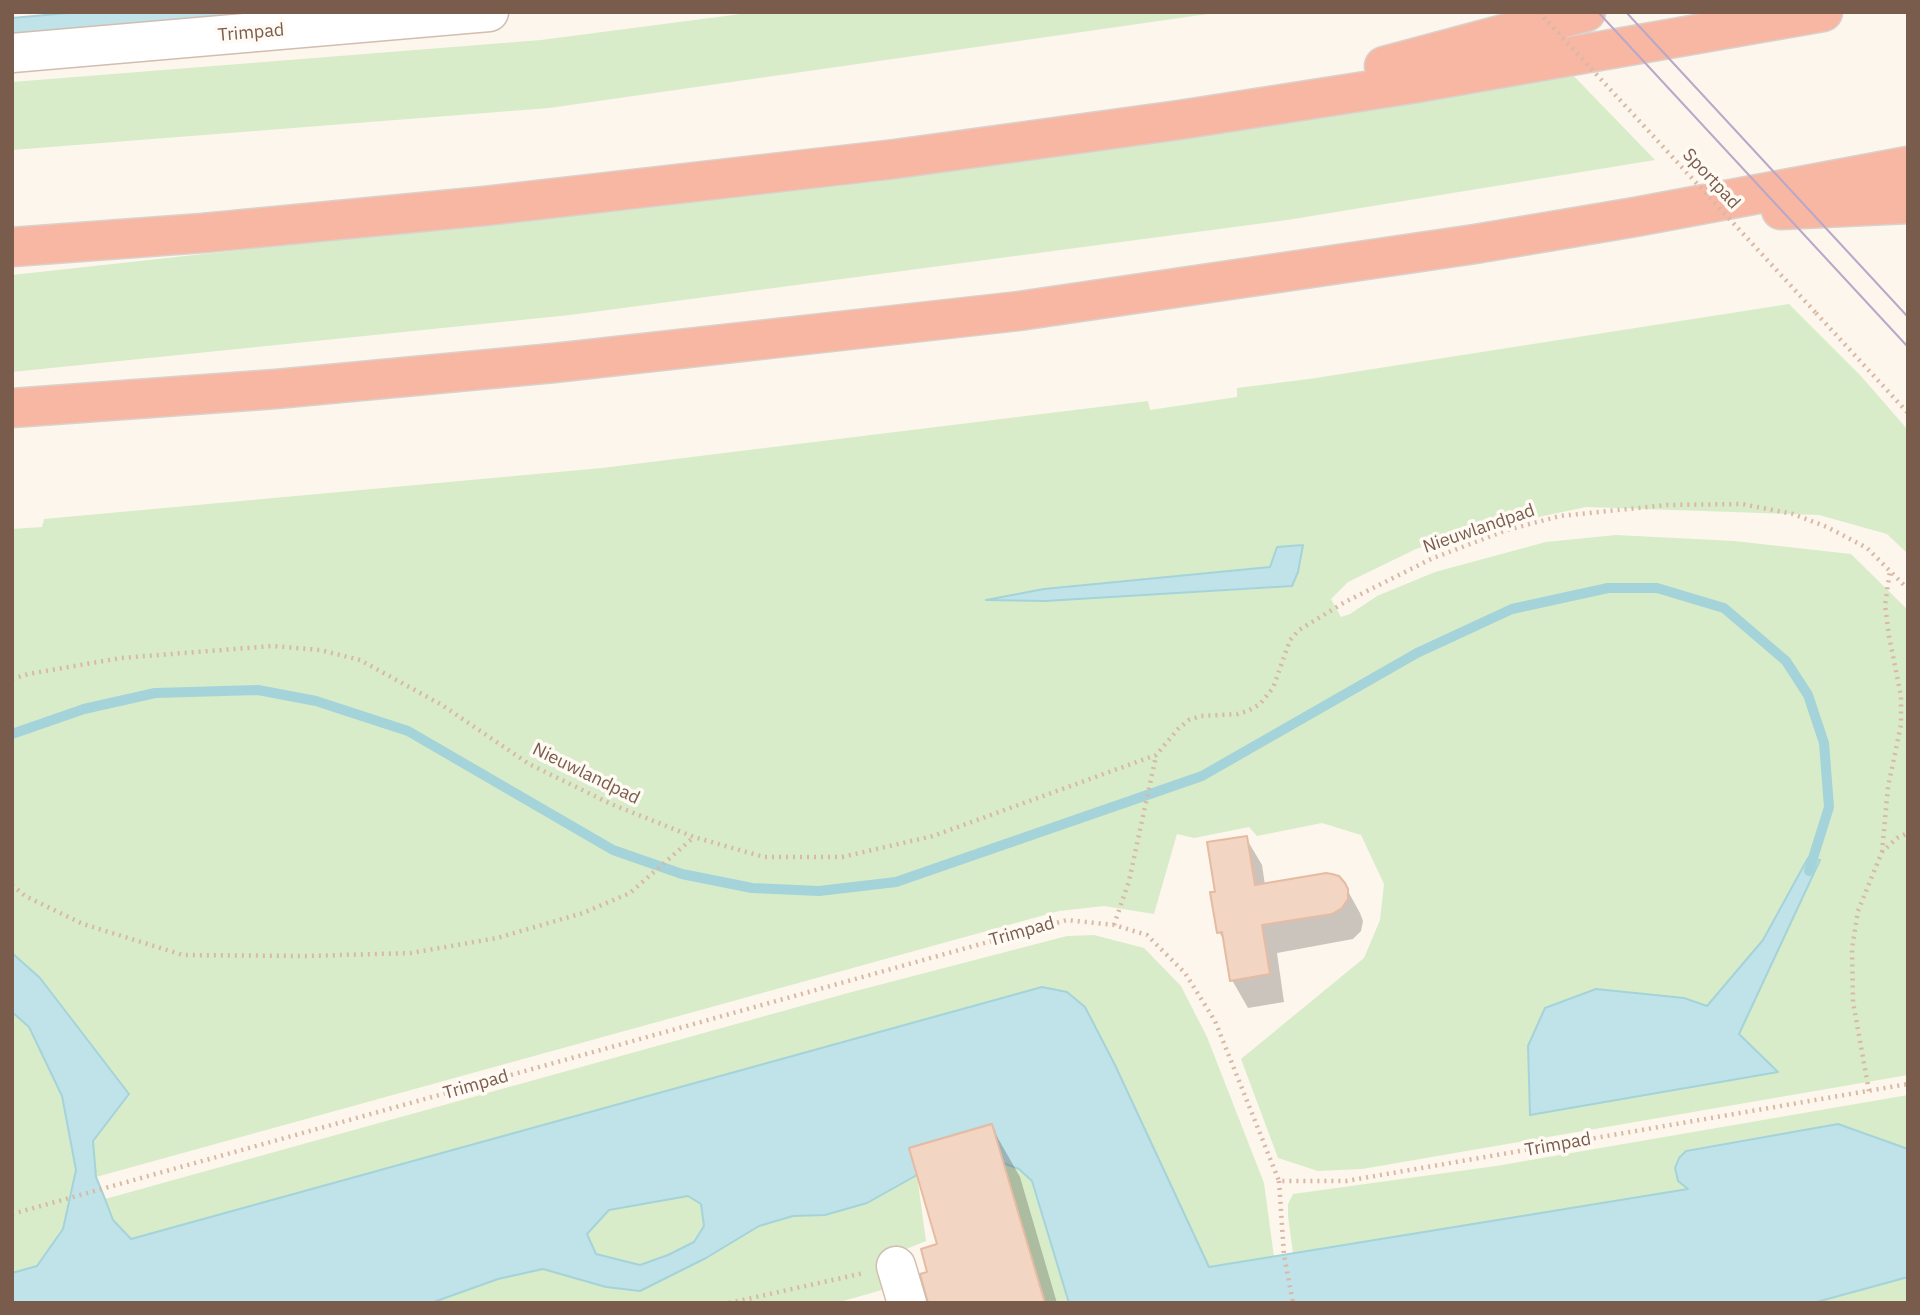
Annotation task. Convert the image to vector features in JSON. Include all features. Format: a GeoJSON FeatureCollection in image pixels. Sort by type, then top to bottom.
{"type":"FeatureCollection","features":[{"type":"Feature","properties":{"kind":"highway"},"geometry":{"type":"LineString","coordinates":[[1179,120],[1586,12]]}},
{"type":"Feature","properties":{"kind":"highway"},"geometry":{"type":"LineString","coordinates":[[12,247],[203,233],[627,191],[895,159],[1179,120],[1417,83],[1823,12]]}},
{"type":"Feature","properties":{"kind":"highway"},"geometry":{"type":"LineString","coordinates":[[12,408],[276,389],[554,363],[1019,311],[1333,266],[1635,218],[1908,166]]}},
{"type":"Feature","properties":{"kind":"highway"},"geometry":{"type":"LineString","coordinates":[[1635,218],[1908,204]]}},
{"type":"Feature","properties":{"kind":"street","name":"Trimpad"},"geometry":{"type":"LineString","coordinates":[[12,53],[489,12]]}},
{"type":"Feature","properties":{"kind":"street"},"geometry":{"type":"LineString","coordinates":[[896,1266],[906,1303]]}},
{"type":"Feature","properties":{"kind":"path","name":"Sportpad"},"geometry":{"type":"LineString","coordinates":[[1539,12],[1908,413]]}},
{"type":"Feature","properties":{"kind":"path","name":"Nieuwlandpad"},"geometry":{"type":"LineString","coordinates":[[1114,925],[1129,881],[1156,755],[1178,729],[1189,720],[1201,716],[1238,714],[1260,704],[1273,688],[1290,640],[1299,630],[1431,559],[1507,530],[1560,516],[1667,505],[1742,504],[1793,514],[1827,527],[1867,548],[1908,589]]}},
{"type":"Feature","properties":{"kind":"path"},"geometry":{"type":"LineString","coordinates":[[1869,1091],[1853,1002],[1852,948],[1857,911],[1882,852],[1888,787],[1901,725],[1901,696],[1885,606],[1890,571]]}},
{"type":"Feature","properties":{"kind":"path","name":"Nieuwlandpad"},"geometry":{"type":"LineString","coordinates":[[12,679],[121,658],[272,646],[320,650],[360,660],[442,705],[529,764],[611,804],[694,837],[764,857],[842,857],[933,836],[1156,755]]}},
{"type":"Feature","properties":{"kind":"path"},"geometry":{"type":"LineString","coordinates":[[1882,852],[1897,838],[1908,833]]}},
{"type":"Feature","properties":{"kind":"path"},"geometry":{"type":"LineString","coordinates":[[12,885],[25,896],[83,924],[183,955],[411,953],[497,938],[583,913],[630,893],[694,837]]}},
{"type":"Feature","properties":{"kind":"path","name":"Trimpad"},"geometry":{"type":"LineString","coordinates":[[12,1214],[1068,920],[1114,925],[1147,934],[1185,973],[1215,1021],[1279,1181],[1346,1181],[1908,1084]]}},
{"type":"Feature","properties":{"kind":"path"},"geometry":{"type":"LineString","coordinates":[[1279,1181],[1284,1255],[1293,1303]]}},
{"type":"Feature","properties":{"kind":"path"},"geometry":{"type":"LineString","coordinates":[[729,1303],[756,1300],[896,1266]]}},
{"type":"Feature","properties":{"kind":"green space"},"geometry":{"type":"Polygon","coordinates":[[[756,12],[1222,12],[549,108],[12,150],[12,82],[541,40],[756,12]]]}},
{"type":"Feature","properties":{"kind":"green space"},"geometry":{"type":"Polygon","coordinates":[[[1567,69],[1655,160],[1287,220],[570,315],[12,372],[12,275],[560,215],[1567,69]]]}},
{"type":"Feature","properties":{"kind":"green space"},"geometry":{"type":"Polygon","coordinates":[[[1789,304],[1860,375],[1908,430],[1908,554],[1887,534],[1819,515],[1586,507],[1491,527],[1416,549],[1348,582],[1331,599],[1341,617],[1377,596],[1435,572],[1546,542],[1616,535],[1734,541],[1851,554],[1908,610],[1908,1075],[1362,1169],[1318,1171],[1278,1158],[1241,1059],[1364,958],[1380,920],[1384,884],[1361,835],[1322,823],[1257,836],[1249,827],[1194,838],[1177,834],[1154,914],[1104,906],[1059,911],[96,1177],[93,1141],[129,1094],[40,978],[12,953],[12,529],[42,527],[44,519],[602,468],[1148,401],[1150,410],[1237,397],[1237,388],[1789,304]],[[1303,546],[1277,547],[1271,567],[1044,589],[991,600],[1045,601],[1271,588],[1303,546]],[[1808,858],[1763,940],[1707,1007],[1684,998],[1777,1072],[1739,1034],[1819,860],[1808,858]]]}},
{"type":"Feature","properties":{"kind":"green space"},"geometry":{"type":"Polygon","coordinates":[[[1094,935],[1144,948],[1181,986],[1207,1037],[1264,1183],[1274,1257],[1209,1267],[1115,1065],[1085,1007],[1042,987],[131,1239],[113,1220],[105,1199],[848,993],[1067,936],[1094,935]]]}},
{"type":"Feature","properties":{"kind":"green space"},"geometry":{"type":"Polygon","coordinates":[[[12,1012],[29,1027],[62,1096],[76,1170],[63,1229],[37,1266],[12,1273],[12,1012]]]}},
{"type":"Feature","properties":{"kind":"green space"},"geometry":{"type":"Polygon","coordinates":[[[1908,1095],[1908,1149],[1838,1124],[1686,1150],[1679,1158],[1678,1181],[1689,1189],[1293,1253],[1288,1204],[1293,1194],[1496,1166],[1908,1095]]]}},
{"type":"Feature","properties":{"kind":"green space"},"geometry":{"type":"Polygon","coordinates":[[[1003,1163],[1019,1169],[1032,1181],[1069,1303],[1046,1303],[1003,1163]]]}},
{"type":"Feature","properties":{"kind":"green space"},"geometry":{"type":"Polygon","coordinates":[[[917,1175],[926,1241],[889,1256],[896,1286],[836,1303],[431,1303],[498,1279],[543,1269],[606,1287],[640,1291],[706,1258],[759,1226],[793,1216],[825,1215],[867,1203],[917,1175]]]}},
{"type":"Feature","properties":{"kind":"green space"},"geometry":{"type":"Polygon","coordinates":[[[688,1196],[701,1204],[704,1226],[694,1242],[640,1265],[596,1254],[587,1234],[609,1210],[688,1196]]]}},
{"type":"Feature","properties":{"kind":"green space"},"geometry":{"type":"Polygon","coordinates":[[[1908,1277],[1908,1303],[1813,1303],[1834,1298],[1908,1277]]]}},
{"type":"Feature","properties":{"kind":"water"},"geometry":{"type":"Polygon","coordinates":[[[79,12],[308,12],[12,38],[12,18],[79,12]]]}},
{"type":"Feature","properties":{"kind":"water"},"geometry":{"type":"Polygon","coordinates":[[[1303,545],[1298,572],[1292,586],[1045,601],[986,600],[1044,589],[1270,567],[1277,547],[1303,545]]]}},
{"type":"Feature","properties":{"kind":"water"},"geometry":{"type":"Polygon","coordinates":[[[1808,858],[1820,860],[1739,1034],[1778,1072],[1530,1115],[1528,1046],[1545,1008],[1596,989],[1684,998],[1707,1006],[1763,940],[1808,858]]]}},
{"type":"Feature","properties":{"kind":"water"},"geometry":{"type":"Polygon","coordinates":[[[12,953],[40,978],[129,1094],[93,1141],[96,1177],[113,1220],[131,1239],[1042,987],[1067,992],[1085,1007],[1115,1065],[1209,1267],[1688,1189],[1678,1181],[1675,1168],[1686,1151],[1838,1124],[1908,1149],[1908,1277],[1813,1303],[1069,1303],[1032,1181],[1019,1169],[1003,1163],[991,1124],[909,1148],[917,1175],[867,1203],[825,1215],[793,1216],[759,1226],[706,1258],[640,1291],[606,1287],[543,1269],[498,1279],[431,1303],[12,1303],[12,1273],[37,1266],[63,1229],[76,1170],[62,1096],[29,1027],[12,1012],[12,953]],[[688,1196],[609,1210],[587,1234],[596,1254],[640,1265],[694,1242],[704,1226],[701,1204],[688,1196]]]}},
{"type":"Feature","properties":{"kind":"building"},"geometry":{"type":"Polygon","coordinates":[[[1247,836],[1255,885],[1326,873],[1339,876],[1345,883],[1348,899],[1342,908],[1332,914],[1262,925],[1270,974],[1230,981],[1222,932],[1217,933],[1210,892],[1215,892],[1207,842],[1247,836]]]}},
{"type":"Feature","properties":{"kind":"building"},"geometry":{"type":"Polygon","coordinates":[[[992,1124],[1045,1303],[928,1303],[920,1274],[927,1272],[921,1249],[937,1244],[909,1148],[992,1124]]]}},
{"type":"Feature","properties":{"kind":"waterway"},"geometry":{"type":"LineString","coordinates":[[12,734],[84,709],[155,693],[258,690],[316,701],[408,731],[613,850],[682,874],[752,888],[819,891],[896,882],[1202,776],[1417,653],[1512,609],[1608,588],[1657,588],[1724,608],[1786,661],[1808,695],[1824,743],[1829,807],[1809,871]]}},
{"type":"Feature","properties":{"kind":"tram line"},"geometry":{"type":"LineString","coordinates":[[1598,12],[1908,347]]}},
{"type":"Feature","properties":{"kind":"tram line"},"geometry":{"type":"LineString","coordinates":[[1626,12],[1908,317]]}}]}
